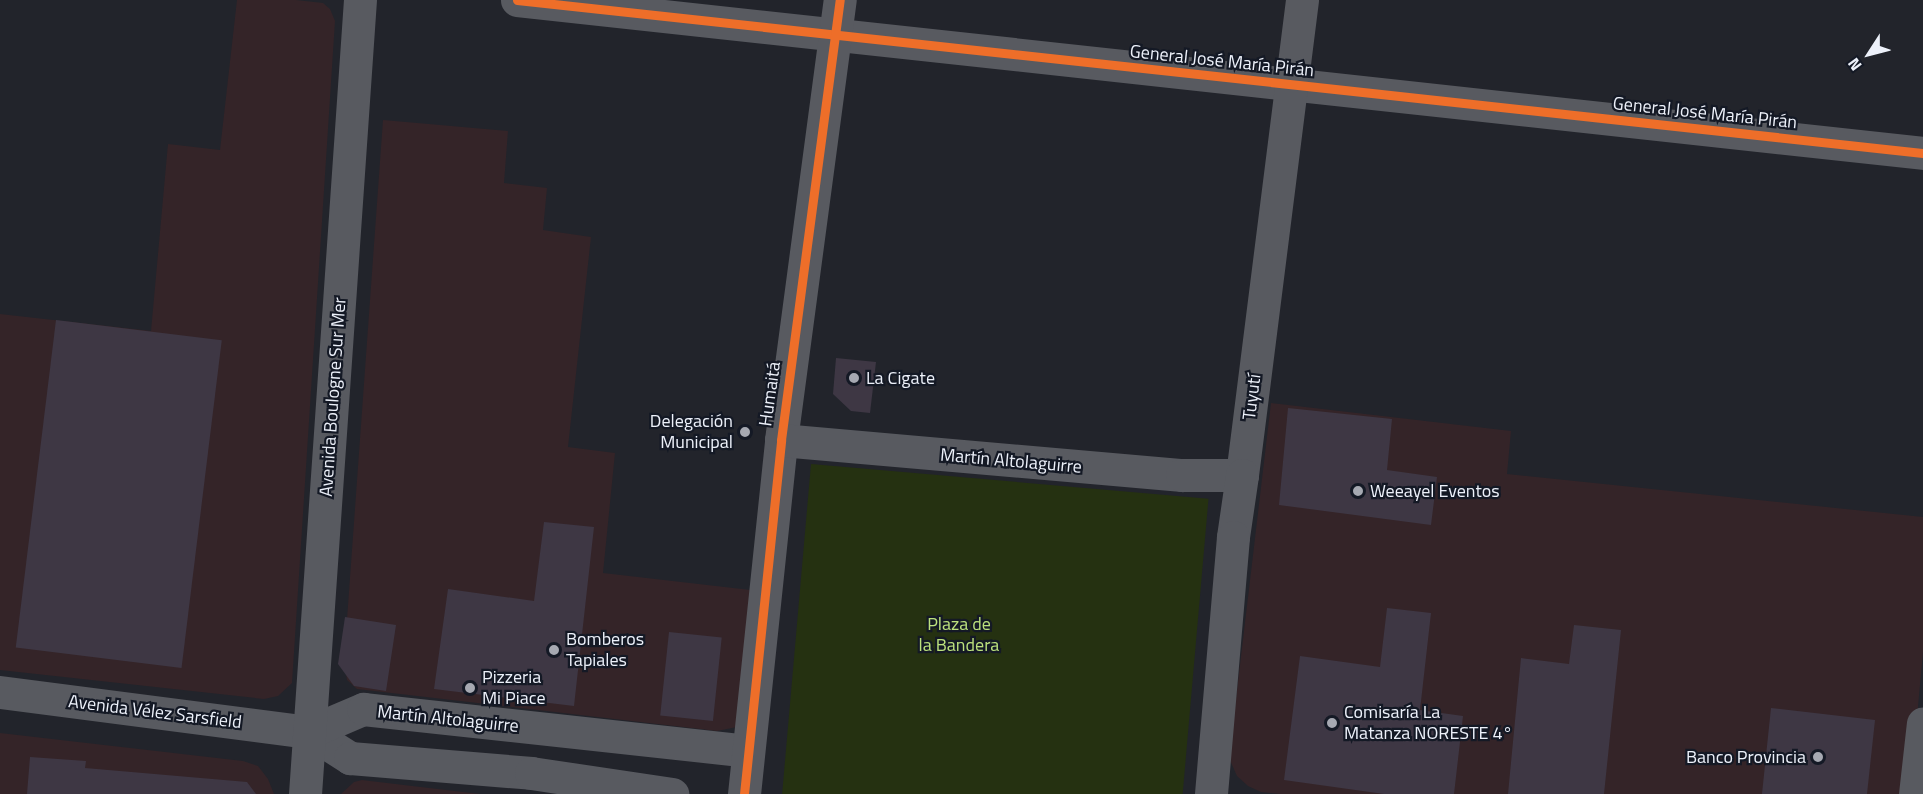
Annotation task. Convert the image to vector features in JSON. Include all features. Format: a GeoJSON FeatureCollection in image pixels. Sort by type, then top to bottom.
{"type":"FeatureCollection","features":[{"type":"Feature","properties":{"kind":"street","name":"Avenida Boulogne Sur Mer"},"geometry":{"type":"LineString","coordinates":[[305,794],[360,0]]}},
{"type":"Feature","properties":{"kind":"street","name":"General José María Pirán"},"geometry":{"type":"LineString","coordinates":[[517,0],[1923,153]]}},
{"type":"Feature","properties":{"kind":"street","name":"Humaitá"},"geometry":{"type":"LineString","coordinates":[[744,794],[780,440],[840,0]]}},
{"type":"Feature","properties":{"kind":"street","name":"Tuyutí"},"geometry":{"type":"LineString","coordinates":[[1211,794],[1233,537],[1293,85],[1302,0]]}},
{"type":"Feature","properties":{"kind":"street","name":"Martín Altolaguirre"},"geometry":{"type":"LineString","coordinates":[[780,440],[1182,475],[1242,475]]}},
{"type":"Feature","properties":{"kind":"street","name":"Avenida Vélez Sarsfield"},"geometry":{"type":"LineString","coordinates":[[0,692],[309,732]]}},
{"type":"Feature","properties":{"kind":"street","name":"Martín Altolaguirre"},"geometry":{"type":"LineString","coordinates":[[309,732],[363,709],[748,751]]}},
{"type":"Feature","properties":{"kind":"street"},"geometry":{"type":"LineString","coordinates":[[1915,794],[1923,723]]}},
{"type":"Feature","properties":{"kind":"street"},"geometry":{"type":"LineString","coordinates":[[531,773],[539,729]]}},
{"type":"Feature","properties":{"kind":"street"},"geometry":{"type":"LineString","coordinates":[[309,732],[350,758],[531,773],[672,794]]}},
{"type":"Feature","properties":{"kind":"shaded area"},"geometry":{"type":"Polygon","coordinates":[[[237,0],[296,0],[323,3],[330,9],[335,21],[292,683],[278,696],[264,699],[0,670],[0,314],[151,331],[168,144],[220,150],[237,0]]]}},
{"type":"Feature","properties":{"kind":"shaded area"},"geometry":{"type":"Polygon","coordinates":[[[383,120],[508,131],[504,183],[547,188],[543,230],[591,237],[568,447],[615,453],[603,573],[759,591],[737,727],[717,731],[357,689],[347,680],[344,661],[383,120]]]}},
{"type":"Feature","properties":{"kind":"shaded area"},"geometry":{"type":"Polygon","coordinates":[[[1271,403],[1511,431],[1507,474],[1923,517],[1923,652],[1910,794],[1280,794],[1261,792],[1248,786],[1237,776],[1229,758],[1271,403]]]}},
{"type":"Feature","properties":{"kind":"shaded area"},"geometry":{"type":"Polygon","coordinates":[[[0,733],[243,761],[258,766],[268,779],[274,794],[0,794],[0,733]]]}},
{"type":"Feature","properties":{"kind":"shaded area"},"geometry":{"type":"Polygon","coordinates":[[[362,780],[480,794],[341,794],[354,782],[362,780]]]}},
{"type":"Feature","properties":{"kind":"green space","name":"Plaza de la Bandera"},"geometry":{"type":"Polygon","coordinates":[[[811,464],[1208,499],[1183,794],[782,794],[811,464]]]}},
{"type":"Feature","properties":{"kind":"building"},"geometry":{"type":"Polygon","coordinates":[[[56,320],[222,340],[182,668],[16,648],[56,320]]]}},
{"type":"Feature","properties":{"kind":"building","name":"La Cigate"},"geometry":{"type":"Polygon","coordinates":[[[836,358],[876,362],[870,413],[851,411],[833,394],[836,358]]]}},
{"type":"Feature","properties":{"kind":"building"},"geometry":{"type":"Polygon","coordinates":[[[1288,408],[1392,419],[1387,470],[1437,477],[1431,525],[1279,505],[1288,408]]]}},
{"type":"Feature","properties":{"kind":"building"},"geometry":{"type":"Polygon","coordinates":[[[544,522],[594,527],[574,706],[434,689],[448,589],[534,601],[544,522]]]}},
{"type":"Feature","properties":{"kind":"building"},"geometry":{"type":"Polygon","coordinates":[[[1387,608],[1431,613],[1420,710],[1463,716],[1454,794],[1384,794],[1284,780],[1300,656],[1380,667],[1387,608]]]}},
{"type":"Feature","properties":{"kind":"building"},"geometry":{"type":"Polygon","coordinates":[[[345,617],[396,625],[386,691],[354,686],[338,664],[345,617]]]}},
{"type":"Feature","properties":{"kind":"building"},"geometry":{"type":"Polygon","coordinates":[[[1574,625],[1621,630],[1604,794],[1508,794],[1521,658],[1569,664],[1574,625]]]}},
{"type":"Feature","properties":{"kind":"building"},"geometry":{"type":"Polygon","coordinates":[[[669,632],[722,638],[713,721],[660,716],[669,632]]]}},
{"type":"Feature","properties":{"kind":"building","name":"Banco Provincia"},"geometry":{"type":"Polygon","coordinates":[[[1771,708],[1875,720],[1867,794],[1762,794],[1771,708]]]}},
{"type":"Feature","properties":{"kind":"building"},"geometry":{"type":"Polygon","coordinates":[[[30,757],[86,761],[85,768],[247,782],[256,794],[27,794],[30,757]]]}},
{"type":"Feature","properties":{"kind":"cycle path"},"geometry":{"type":"LineString","coordinates":[[517,0],[1923,153]]}},
{"type":"Feature","properties":{"kind":"cycle path"},"geometry":{"type":"LineString","coordinates":[[744,794],[781,440],[840,0]]}},
{"type":"Feature","properties":{"kind":"place","name":"La Cigate"},"geometry":{"type":"Point","coordinates":[854,378]}},
{"type":"Feature","properties":{"kind":"place","name":"Delegación Municipal"},"geometry":{"type":"Point","coordinates":[745,432]}},
{"type":"Feature","properties":{"kind":"place","name":"Weeayel Eventos"},"geometry":{"type":"Point","coordinates":[1358,491]}},
{"type":"Feature","properties":{"kind":"place","name":"Bomberos Tapiales"},"geometry":{"type":"Point","coordinates":[554,650]}},
{"type":"Feature","properties":{"kind":"place","name":"Pizzeria Mi Piace"},"geometry":{"type":"Point","coordinates":[470,688]}},
{"type":"Feature","properties":{"kind":"place","name":"Comisaría La Matanza NORESTE 4°"},"geometry":{"type":"Point","coordinates":[1332,723]}},
{"type":"Feature","properties":{"kind":"place","name":"Banco Provincia"},"geometry":{"type":"Point","coordinates":[1818,757]}}]}
